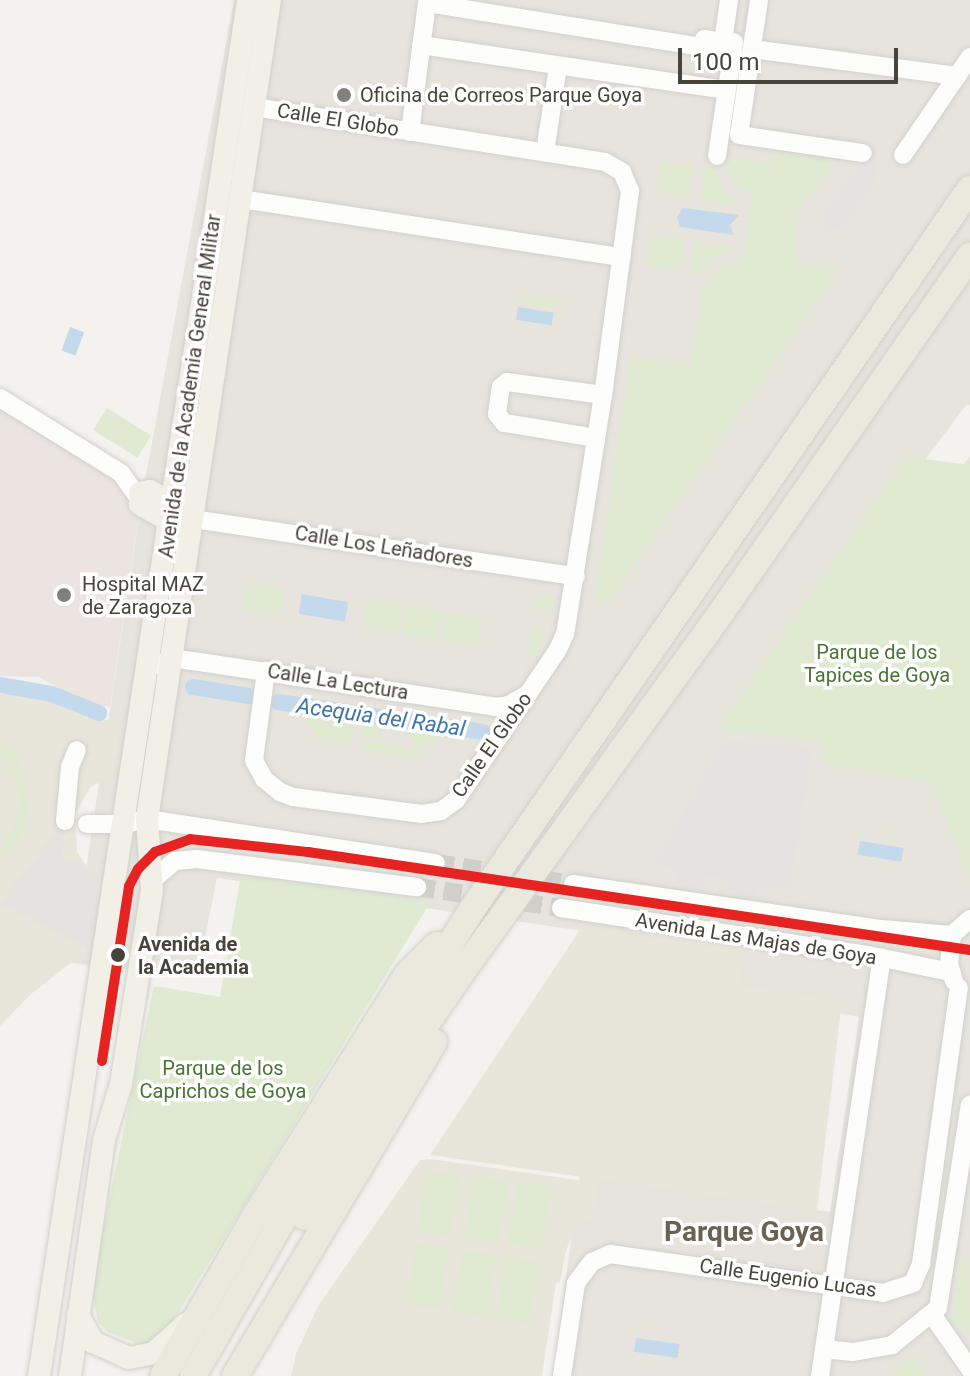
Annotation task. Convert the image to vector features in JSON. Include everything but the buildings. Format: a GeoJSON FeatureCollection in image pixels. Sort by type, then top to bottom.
{"type":"FeatureCollection","features":[{"type":"Feature","properties":{"kind":"highway"},"geometry":{"type":"LineString","coordinates":[[193,1376],[357,1091],[473,908],[970,189]]}},
{"type":"Feature","properties":{"kind":"highway"},"geometry":{"type":"LineString","coordinates":[[213,1376],[368,1109],[970,256]]}},
{"type":"Feature","properties":{"kind":"highway"},"geometry":{"type":"LineString","coordinates":[[235,1376],[435,1039],[561,857],[576,816]]}},
{"type":"Feature","properties":{"kind":"highway"},"geometry":{"type":"LineString","coordinates":[[163,1376],[255,1216],[406,976],[473,908]]}},
{"type":"Feature","properties":{"kind":"main road","name":"Avenida de la Academia General Militar"},"geometry":{"type":"LineString","coordinates":[[39,1376],[120,858],[136,821],[171,658],[178,611],[179,517],[248,0]]}},
{"type":"Feature","properties":{"kind":"main road","name":"Avenida de la Academia General Militar"},"geometry":{"type":"LineString","coordinates":[[70,1376],[104,1140],[121,1084],[154,879],[136,821],[146,672],[241,199],[270,0]]}},
{"type":"Feature","properties":{"kind":"main road","name":"Avenida de la Academia General Militar"},"geometry":{"type":"LineString","coordinates":[[239,61],[254,107]]}},
{"type":"Feature","properties":{"kind":"main road"},"geometry":{"type":"LineString","coordinates":[[137,496],[147,491],[179,517]]}},
{"type":"Feature","properties":{"kind":"main road"},"geometry":{"type":"LineString","coordinates":[[78,1315],[87,1335],[103,1349],[129,1358],[142,1357],[172,1340],[206,1303]]}},
{"type":"Feature","properties":{"kind":"street"},"geometry":{"type":"LineString","coordinates":[[457,0],[728,47]]}},
{"type":"Feature","properties":{"kind":"street"},"geometry":{"type":"LineString","coordinates":[[717,156],[727,90],[729,0]]}},
{"type":"Feature","properties":{"kind":"street"},"geometry":{"type":"LineString","coordinates":[[728,47],[740,0]]}},
{"type":"Feature","properties":{"kind":"street"},"geometry":{"type":"LineString","coordinates":[[759,0],[739,135],[863,153]]}},
{"type":"Feature","properties":{"kind":"street"},"geometry":{"type":"LineString","coordinates":[[410,132],[427,3],[728,47]]}},
{"type":"Feature","properties":{"kind":"street"},"geometry":{"type":"LineString","coordinates":[[421,45],[727,90]]}},
{"type":"Feature","properties":{"kind":"street"},"geometry":{"type":"LineString","coordinates":[[752,49],[957,76]]}},
{"type":"Feature","properties":{"kind":"street"},"geometry":{"type":"LineString","coordinates":[[903,155],[970,57]]}},
{"type":"Feature","properties":{"kind":"street"},"geometry":{"type":"LineString","coordinates":[[545,152],[558,66]]}},
{"type":"Feature","properties":{"kind":"street","name":"Calle El Globo"},"geometry":{"type":"LineString","coordinates":[[254,107],[605,162],[622,172],[630,191],[603,395],[565,634],[456,800],[441,811],[422,814],[293,797],[264,779],[258,771],[254,752],[266,671]]}},
{"type":"Feature","properties":{"kind":"street"},"geometry":{"type":"LineString","coordinates":[[241,199],[622,257]]}},
{"type":"Feature","properties":{"kind":"street"},"geometry":{"type":"LineString","coordinates":[[596,438],[504,423],[497,414],[501,387],[507,382],[603,395]]}},
{"type":"Feature","properties":{"kind":"street"},"geometry":{"type":"LineString","coordinates":[[0,398],[121,473],[137,496]]}},
{"type":"Feature","properties":{"kind":"street","name":"Calle Los Leñadores"},"geometry":{"type":"LineString","coordinates":[[179,517],[576,576]]}},
{"type":"Feature","properties":{"kind":"street"},"geometry":{"type":"LineString","coordinates":[[146,672],[171,658]]}},
{"type":"Feature","properties":{"kind":"street","name":"Calle La Lectura"},"geometry":{"type":"LineString","coordinates":[[171,658],[496,707],[508,705],[528,693]]}},
{"type":"Feature","properties":{"kind":"street"},"geometry":{"type":"LineString","coordinates":[[65,821],[70,767],[77,750]]}},
{"type":"Feature","properties":{"kind":"street"},"geometry":{"type":"LineString","coordinates":[[120,858],[111,844],[87,824],[136,821],[436,863]]}},
{"type":"Feature","properties":{"kind":"street"},"geometry":{"type":"LineString","coordinates":[[154,879],[175,861],[197,859],[417,887]]}},
{"type":"Feature","properties":{"kind":"street","name":"Avenida Las Majas de Goya"},"geometry":{"type":"LineString","coordinates":[[573,884],[882,929],[952,935]]}},
{"type":"Feature","properties":{"kind":"street","name":"Avenida Las Majas de Goya"},"geometry":{"type":"LineString","coordinates":[[561,908],[882,958],[960,986]]}},
{"type":"Feature","properties":{"kind":"street"},"geometry":{"type":"LineString","coordinates":[[960,986],[952,935],[970,919]]}},
{"type":"Feature","properties":{"kind":"street"},"geometry":{"type":"LineString","coordinates":[[820,1376],[882,958]]}},
{"type":"Feature","properties":{"kind":"street","name":"Calle Eugenio Lucas"},"geometry":{"type":"LineString","coordinates":[[562,1376],[576,1283],[592,1262],[610,1254],[883,1293],[913,1283],[921,1264],[960,986]]}},
{"type":"Feature","properties":{"kind":"street"},"geometry":{"type":"LineString","coordinates":[[824,1349],[853,1352],[892,1345],[933,1316],[942,1302],[970,1104]]}},
{"type":"Feature","properties":{"kind":"street"},"geometry":{"type":"LineString","coordinates":[[933,1316],[970,1369]]}},
{"type":"Feature","properties":{"kind":"shaded area"},"geometry":{"type":"Polygon","coordinates":[[[234,0],[970,0],[970,405],[966,405],[733,718],[931,750],[970,846],[970,1376],[553,1376],[580,1172],[830,1212],[859,1017],[732,993],[736,953],[217,878],[197,977],[72,963],[143,491],[234,0]]]}},
{"type":"Feature","properties":{"kind":"shaded area"},"geometry":{"type":"Polygon","coordinates":[[[865,160],[876,164],[877,178],[843,228],[827,231],[821,226],[822,216],[865,160]]]}},
{"type":"Feature","properties":{"kind":"shaded area","name":"Hospital MAZ de Zaragoza"},"geometry":{"type":"Polygon","coordinates":[[[0,409],[118,480],[139,515],[110,707],[91,704],[38,677],[0,676],[0,409]]]}},
{"type":"Feature","properties":{"kind":"shaded area"},"geometry":{"type":"Polygon","coordinates":[[[22,693],[49,698],[92,718],[123,723],[114,773],[90,788],[75,814],[77,852],[97,881],[88,949],[30,995],[0,1026],[0,694],[22,693]]]}},
{"type":"Feature","properties":{"kind":"shaded area"},"geometry":{"type":"Polygon","coordinates":[[[726,740],[812,748],[790,889],[758,885],[756,897],[727,893],[728,879],[705,875],[703,889],[676,885],[677,871],[655,862],[726,740]]]}},
{"type":"Feature","properties":{"kind":"shaded area"},"geometry":{"type":"Polygon","coordinates":[[[65,821],[62,859],[82,863],[97,881],[88,949],[0,903],[65,821]]]}},
{"type":"Feature","properties":{"kind":"shaded area"},"geometry":{"type":"Polygon","coordinates":[[[583,925],[744,945],[740,985],[842,1001],[817,1211],[430,1155],[583,925]]]}},
{"type":"Feature","properties":{"kind":"shaded area"},"geometry":{"type":"Polygon","coordinates":[[[420,1160],[598,1183],[593,1217],[576,1229],[566,1250],[560,1282],[556,1283],[542,1376],[291,1376],[296,1354],[318,1306],[420,1160]]]}},
{"type":"Feature","properties":{"kind":"green space"},"geometry":{"type":"Polygon","coordinates":[[[774,152],[834,161],[799,211],[792,262],[839,268],[607,603],[595,600],[630,357],[691,366],[703,286],[710,287],[712,277],[722,266],[743,262],[752,193],[733,183],[727,172],[728,158],[772,164],[774,152]]]}},
{"type":"Feature","properties":{"kind":"green space"},"geometry":{"type":"Polygon","coordinates":[[[661,161],[694,166],[689,197],[656,192],[661,161]]]}},
{"type":"Feature","properties":{"kind":"green space"},"geometry":{"type":"Polygon","coordinates":[[[705,168],[715,169],[722,188],[739,204],[701,199],[705,168]]]}},
{"type":"Feature","properties":{"kind":"green space"},"geometry":{"type":"Polygon","coordinates":[[[650,236],[683,240],[679,270],[646,266],[650,236]]]}},
{"type":"Feature","properties":{"kind":"green space"},"geometry":{"type":"Polygon","coordinates":[[[694,242],[732,250],[712,258],[699,274],[689,273],[694,242]]]}},
{"type":"Feature","properties":{"kind":"green space"},"geometry":{"type":"Polygon","coordinates":[[[521,295],[564,301],[562,309],[520,303],[521,295]]]}},
{"type":"Feature","properties":{"kind":"green space"},"geometry":{"type":"Polygon","coordinates":[[[107,408],[151,436],[137,458],[93,430],[107,408]]]}},
{"type":"Feature","properties":{"kind":"green space","name":"Parque de los Tapices de Goya"},"geometry":{"type":"Polygon","coordinates":[[[970,456],[969,878],[930,782],[823,763],[823,742],[719,728],[906,457],[964,464],[970,456]]]}},
{"type":"Feature","properties":{"kind":"green space"},"geometry":{"type":"Polygon","coordinates":[[[248,582],[284,588],[279,615],[244,610],[248,582]]]}},
{"type":"Feature","properties":{"kind":"green space"},"geometry":{"type":"Polygon","coordinates":[[[541,593],[553,597],[553,611],[534,607],[541,593]]]}},
{"type":"Feature","properties":{"kind":"green space"},"geometry":{"type":"Polygon","coordinates":[[[367,600],[403,606],[398,632],[363,627],[367,600]]]}},
{"type":"Feature","properties":{"kind":"green space"},"geometry":{"type":"Polygon","coordinates":[[[407,606],[442,612],[438,640],[402,634],[407,606]]]}},
{"type":"Feature","properties":{"kind":"green space"},"geometry":{"type":"Polygon","coordinates":[[[446,612],[482,618],[477,645],[442,640],[446,612]]]}},
{"type":"Feature","properties":{"kind":"green space"},"geometry":{"type":"Polygon","coordinates":[[[531,628],[547,632],[533,656],[528,653],[531,628]]]}},
{"type":"Feature","properties":{"kind":"green space"},"geometry":{"type":"Polygon","coordinates":[[[303,719],[353,726],[351,739],[346,744],[322,740],[303,719]]]}},
{"type":"Feature","properties":{"kind":"green space"},"geometry":{"type":"Polygon","coordinates":[[[365,721],[384,724],[383,728],[376,728],[380,738],[361,736],[365,721]]]}},
{"type":"Feature","properties":{"kind":"green space"},"geometry":{"type":"Polygon","coordinates":[[[413,728],[438,732],[433,743],[422,744],[420,758],[369,751],[362,740],[410,749],[413,728]]]}},
{"type":"Feature","properties":{"kind":"green space"},"geometry":{"type":"Polygon","coordinates":[[[0,742],[16,757],[23,773],[28,811],[20,837],[0,860],[0,849],[16,822],[20,799],[15,776],[0,755],[0,742]]]}},
{"type":"Feature","properties":{"kind":"green space","name":"Parque de los Caprichos de Goya"},"geometry":{"type":"Polygon","coordinates":[[[241,875],[430,903],[168,1329],[155,1342],[134,1347],[135,1342],[108,1332],[98,1322],[91,1287],[154,986],[220,997],[241,875]]]}},
{"type":"Feature","properties":{"kind":"green space"},"geometry":{"type":"Polygon","coordinates":[[[427,1170],[460,1175],[450,1235],[417,1230],[427,1170]]]}},
{"type":"Feature","properties":{"kind":"green space"},"geometry":{"type":"Polygon","coordinates":[[[475,1176],[508,1182],[498,1243],[464,1237],[475,1176]]]}},
{"type":"Feature","properties":{"kind":"green space"},"geometry":{"type":"Polygon","coordinates":[[[518,1182],[551,1188],[541,1249],[507,1243],[518,1182]]]}},
{"type":"Feature","properties":{"kind":"green space"},"geometry":{"type":"Polygon","coordinates":[[[416,1244],[449,1249],[439,1309],[406,1304],[416,1244]]]}},
{"type":"Feature","properties":{"kind":"green space"},"geometry":{"type":"Polygon","coordinates":[[[463,1250],[496,1256],[486,1317],[452,1311],[463,1250]]]}},
{"type":"Feature","properties":{"kind":"green space"},"geometry":{"type":"Polygon","coordinates":[[[506,1257],[539,1262],[529,1323],[496,1318],[506,1257]]]}},
{"type":"Feature","properties":{"kind":"green space"},"geometry":{"type":"Polygon","coordinates":[[[961,1258],[967,1259],[970,1338],[959,1323],[953,1327],[945,1316],[953,1315],[961,1258]]]}},
{"type":"Feature","properties":{"kind":"green space"},"geometry":{"type":"Polygon","coordinates":[[[913,1358],[927,1376],[888,1376],[913,1358]]]}},
{"type":"Feature","properties":{"kind":"water"},"geometry":{"type":"Polygon","coordinates":[[[683,208],[739,215],[730,225],[734,235],[680,227],[677,217],[683,208]]]}},
{"type":"Feature","properties":{"kind":"water"},"geometry":{"type":"Polygon","coordinates":[[[518,307],[554,313],[552,325],[516,320],[518,307]]]}},
{"type":"Feature","properties":{"kind":"water"},"geometry":{"type":"Polygon","coordinates":[[[70,327],[84,332],[76,356],[61,350],[70,327]]]}},
{"type":"Feature","properties":{"kind":"water"},"geometry":{"type":"Polygon","coordinates":[[[302,594],[348,602],[345,622],[299,614],[302,594]]]}},
{"type":"Feature","properties":{"kind":"water"},"geometry":{"type":"Polygon","coordinates":[[[860,841],[903,848],[901,862],[858,855],[860,841]]]}},
{"type":"Feature","properties":{"kind":"water"},"geometry":{"type":"Polygon","coordinates":[[[636,1338],[680,1344],[678,1358],[634,1352],[636,1338]]]}},
{"type":"Feature","properties":{"kind":"waterway","name":"Acequia del Rabal"},"geometry":{"type":"LineString","coordinates":[[0,685],[52,694],[99,713]]}},
{"type":"Feature","properties":{"kind":"waterway","name":"Acequia del Rabal"},"geometry":{"type":"LineString","coordinates":[[193,687],[249,696]]}},
{"type":"Feature","properties":{"kind":"waterway","name":"Acequia del Rabal"},"geometry":{"type":"LineString","coordinates":[[278,702],[483,732]]}},
{"type":"Feature","properties":{"kind":"tunnel"},"geometry":{"type":"LineString","coordinates":[[436,863],[573,884]]}},
{"type":"Feature","properties":{"kind":"tunnel"},"geometry":{"type":"LineString","coordinates":[[417,887],[561,908]]}},
{"type":"Feature","properties":{"kind":"transit line"},"geometry":{"type":"LineString","coordinates":[[102,1061],[129,886],[138,869],[155,852],[190,839],[308,852],[970,950]]}},
{"type":"Feature","properties":{"kind":"place","name":"Oficina de Correos Parque Goya"},"geometry":{"type":"Point","coordinates":[344,95]}},
{"type":"Feature","properties":{"kind":"place","name":"Hospital MAZ de Zaragoza"},"geometry":{"type":"Point","coordinates":[64,595]}},
{"type":"Feature","properties":{"kind":"place","name":"Avenida de la Academia"},"geometry":{"type":"Point","coordinates":[118,955]}},
{"type":"Feature","properties":{"kind":"district","name":"Parque Goya"},"geometry":{"type":"Point","coordinates":[744,1232]}}]}
